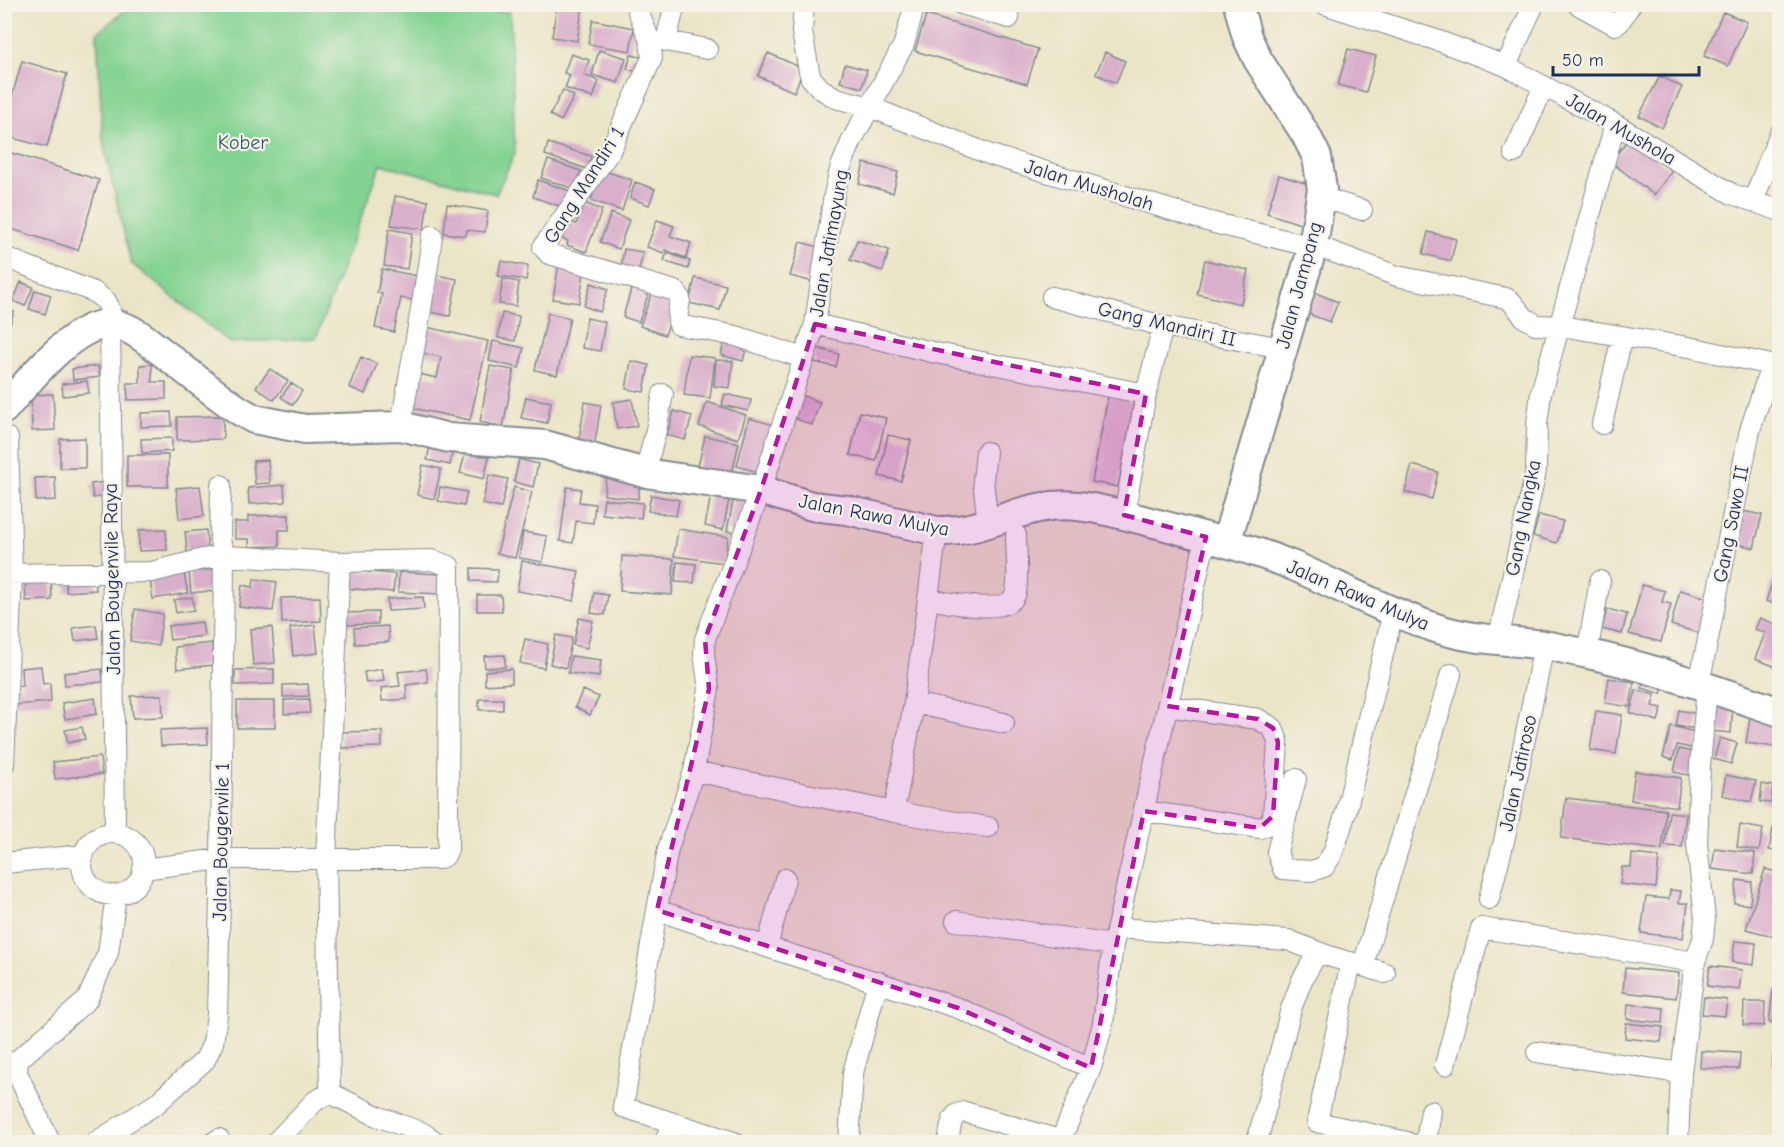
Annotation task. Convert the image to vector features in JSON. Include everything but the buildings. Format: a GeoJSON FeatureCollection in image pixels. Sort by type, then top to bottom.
{"type":"FeatureCollection","features":[{"type":"Feature","properties":{"kind":"main road","name":"Jalan Jampang"},"geometry":{"type":"LineString","coordinates":[[1216,540],[1282,348],[1313,246],[1322,189],[1317,158],[1306,135],[1258,60],[1247,37],[1238,4]]}},
{"type":"Feature","properties":{"kind":"main road","name":"Jalan Rawa Mulya"},"geometry":{"type":"LineString","coordinates":[[111,324],[132,330],[234,407],[254,419],[305,429],[401,426],[449,438],[545,445],[645,473],[761,490],[812,506],[847,510],[937,531],[963,531],[1030,508],[1047,505],[1079,506],[1124,515],[1216,540],[1293,566],[1393,612],[1435,628],[1498,640],[1544,645],[1617,660],[1779,712]]}},
{"type":"Feature","properties":{"kind":"main road"},"geometry":{"type":"LineString","coordinates":[[4,409],[55,354],[84,332],[111,324]]}},
{"type":"Feature","properties":{"kind":"street","name":"Gang Mandiri 1"},"geometry":{"type":"LineString","coordinates":[[638,4],[638,11],[650,41],[652,58],[610,151],[543,247],[549,254],[675,291],[681,299],[676,310],[679,325],[736,336],[803,358]]}},
{"type":"Feature","properties":{"kind":"street"},"geometry":{"type":"LineString","coordinates":[[675,4],[666,41],[707,49]]}},
{"type":"Feature","properties":{"kind":"street","name":"Jalan Musholah"},"geometry":{"type":"LineString","coordinates":[[804,4],[802,39],[811,78],[821,89],[836,98],[870,107],[991,155],[1210,222],[1313,246],[1397,276],[1506,298],[1528,321],[1536,325],[1561,326],[1694,348],[1775,367]]}},
{"type":"Feature","properties":{"kind":"street","name":"Jalan Jatimayung"},"geometry":{"type":"LineString","coordinates":[[672,1123],[623,1107],[668,849],[694,771],[709,689],[704,654],[705,639],[761,490],[815,324],[840,169],[852,140],[903,44],[915,4]]}},
{"type":"Feature","properties":{"kind":"street"},"geometry":{"type":"LineString","coordinates":[[961,4],[1009,18]]}},
{"type":"Feature","properties":{"kind":"street","name":"Jalan Mushola"},"geometry":{"type":"LineString","coordinates":[[1324,4],[1439,41],[1506,66],[1615,124],[1732,194],[1779,211]]}},
{"type":"Feature","properties":{"kind":"street"},"geometry":{"type":"LineString","coordinates":[[1506,66],[1534,4]]}},
{"type":"Feature","properties":{"kind":"street"},"geometry":{"type":"LineString","coordinates":[[1577,4],[1614,25],[1619,23],[1631,4]]}},
{"type":"Feature","properties":{"kind":"street"},"geometry":{"type":"LineString","coordinates":[[1514,153],[1544,86]]}},
{"type":"Feature","properties":{"kind":"street","name":"Gang Nangka"},"geometry":{"type":"LineString","coordinates":[[1498,640],[1536,471],[1541,393],[1615,124]]}},
{"type":"Feature","properties":{"kind":"street"},"geometry":{"type":"LineString","coordinates":[[1753,201],[1779,133]]}},
{"type":"Feature","properties":{"kind":"street"},"geometry":{"type":"LineString","coordinates":[[1321,197],[1362,210]]}},
{"type":"Feature","properties":{"kind":"street"},"geometry":{"type":"LineString","coordinates":[[401,426],[432,236]]}},
{"type":"Feature","properties":{"kind":"street"},"geometry":{"type":"LineString","coordinates":[[4,257],[94,292],[106,301],[110,309],[111,324]]}},
{"type":"Feature","properties":{"kind":"street","name":"Gang Mandiri II"},"geometry":{"type":"LineString","coordinates":[[1052,297],[1163,326],[1282,348]]}},
{"type":"Feature","properties":{"kind":"street","name":"Jalan Bougenvile Raya"},"geometry":{"type":"LineString","coordinates":[[111,324],[115,833]]}},
{"type":"Feature","properties":{"kind":"street"},"geometry":{"type":"LineString","coordinates":[[815,324],[936,353],[1146,394]]}},
{"type":"Feature","properties":{"kind":"street"},"geometry":{"type":"LineString","coordinates":[[1124,515],[1146,394],[1163,326]]}},
{"type":"Feature","properties":{"kind":"street"},"geometry":{"type":"LineString","coordinates":[[1602,424],[1622,337]]}},
{"type":"Feature","properties":{"kind":"street","name":"Gang Sawo II"},"geometry":{"type":"LineString","coordinates":[[1678,1143],[1681,1073],[1695,962],[1703,939],[1705,919],[1697,844],[1703,686],[1749,430],[1775,367]]}},
{"type":"Feature","properties":{"kind":"street"},"geometry":{"type":"LineString","coordinates":[[645,473],[663,394]]}},
{"type":"Feature","properties":{"kind":"street"},"geometry":{"type":"LineString","coordinates":[[4,764],[8,438]]}},
{"type":"Feature","properties":{"kind":"street"},"geometry":{"type":"LineString","coordinates":[[986,452],[983,480],[988,524]]}},
{"type":"Feature","properties":{"kind":"street","name":"Jalan Bougenvile 1"},"geometry":{"type":"LineString","coordinates":[[96,1143],[156,1104],[205,1060],[213,1043],[217,1015],[221,860],[224,556],[220,540],[221,485]]}},
{"type":"Feature","properties":{"kind":"street"},"geometry":{"type":"LineString","coordinates":[[894,812],[914,703],[937,531]]}},
{"type":"Feature","properties":{"kind":"street"},"geometry":{"type":"LineString","coordinates":[[929,599],[993,607],[1008,603],[1016,593],[1016,535]]}},
{"type":"Feature","properties":{"kind":"street"},"geometry":{"type":"LineString","coordinates":[[948,1143],[952,1118],[956,1114],[965,1112],[1062,1142],[1091,1068],[1103,1023],[1115,936],[1167,706],[1216,540]]}},
{"type":"Feature","properties":{"kind":"street"},"geometry":{"type":"LineString","coordinates":[[8,574],[152,572],[224,556],[340,562],[432,560],[449,566],[448,849],[445,856],[438,859],[221,860],[143,869]]}},
{"type":"Feature","properties":{"kind":"street"},"geometry":{"type":"LineString","coordinates":[[330,1093],[326,858],[340,562]]}},
{"type":"Feature","properties":{"kind":"street"},"geometry":{"type":"LineString","coordinates":[[1587,654],[1600,581]]}},
{"type":"Feature","properties":{"kind":"street"},"geometry":{"type":"LineString","coordinates":[[1296,779],[1277,852],[1283,869],[1311,871],[1324,867],[1333,853],[1347,812],[1393,612]]}},
{"type":"Feature","properties":{"kind":"street","name":"Jalan Jatiroso"},"geometry":{"type":"LineString","coordinates":[[1489,899],[1505,837],[1544,645]]}},
{"type":"Feature","properties":{"kind":"street"},"geometry":{"type":"LineString","coordinates":[[1407,1143],[1317,1122],[1333,1040],[1451,674]]}},
{"type":"Feature","properties":{"kind":"street"},"geometry":{"type":"LineString","coordinates":[[914,703],[1004,723]]}},
{"type":"Feature","properties":{"kind":"street"},"geometry":{"type":"LineString","coordinates":[[1144,811],[1260,828],[1269,824],[1273,816],[1278,742],[1273,728],[1258,719],[1167,706]]}},
{"type":"Feature","properties":{"kind":"street"},"geometry":{"type":"LineString","coordinates":[[694,771],[894,812],[988,826]]}},
{"type":"Feature","properties":{"kind":"street"},"geometry":{"type":"LineString","coordinates":[[115,833],[125,836],[140,849],[143,859],[140,879],[126,893],[106,895],[96,891],[84,875],[83,855],[95,838],[115,833]]}},
{"type":"Feature","properties":{"kind":"street"},"geometry":{"type":"LineString","coordinates":[[4,862],[83,855]]}},
{"type":"Feature","properties":{"kind":"street"},"geometry":{"type":"LineString","coordinates":[[767,947],[785,879]]}},
{"type":"Feature","properties":{"kind":"street"},"geometry":{"type":"LineString","coordinates":[[50,1143],[17,1073],[18,1060],[87,1000],[108,953],[116,895]]}},
{"type":"Feature","properties":{"kind":"street"},"geometry":{"type":"LineString","coordinates":[[657,910],[958,1008],[1091,1068]]}},
{"type":"Feature","properties":{"kind":"street"},"geometry":{"type":"LineString","coordinates":[[956,921],[1115,936],[1288,940],[1335,959],[1357,963],[1385,973]]}},
{"type":"Feature","properties":{"kind":"street"},"geometry":{"type":"LineString","coordinates":[[1445,1065],[1481,928],[1695,962]]}},
{"type":"Feature","properties":{"kind":"street"},"geometry":{"type":"LineString","coordinates":[[1257,1143],[1291,1009],[1302,980],[1318,952]]}},
{"type":"Feature","properties":{"kind":"street"},"geometry":{"type":"LineString","coordinates":[[849,1143],[853,1073],[878,981]]}},
{"type":"Feature","properties":{"kind":"street"},"geometry":{"type":"LineString","coordinates":[[1537,1052],[1681,1073]]}},
{"type":"Feature","properties":{"kind":"street"},"geometry":{"type":"LineString","coordinates":[[276,1143],[315,1101],[330,1093]]}},
{"type":"Feature","properties":{"kind":"street"},"geometry":{"type":"LineString","coordinates":[[330,1093],[377,1116],[423,1133],[435,1143]]}},
{"type":"Feature","properties":{"kind":"street"},"geometry":{"type":"LineString","coordinates":[[1426,1143],[1431,1111]]}},
{"type":"Feature","properties":{"kind":"street"},"geometry":{"type":"LineString","coordinates":[[665,1143],[672,1123],[734,1143]]}},
{"type":"Feature","properties":{"kind":"highlighted area"},"geometry":{"type":"Polygon","coordinates":[[[815,324],[1146,394],[1124,515],[1206,537],[1167,706],[1258,719],[1273,728],[1278,742],[1273,816],[1260,828],[1144,811],[1091,1068],[958,1008],[657,910],[709,689],[705,639],[761,490],[815,324]]]}},
{"type":"Feature","properties":{"kind":"green space","name":"Kober"},"geometry":{"type":"Polygon","coordinates":[[[132,5],[448,5],[452,8],[510,12],[515,153],[496,194],[381,164],[316,338],[230,343],[131,263],[103,142],[97,33],[132,5]]]}}]}
